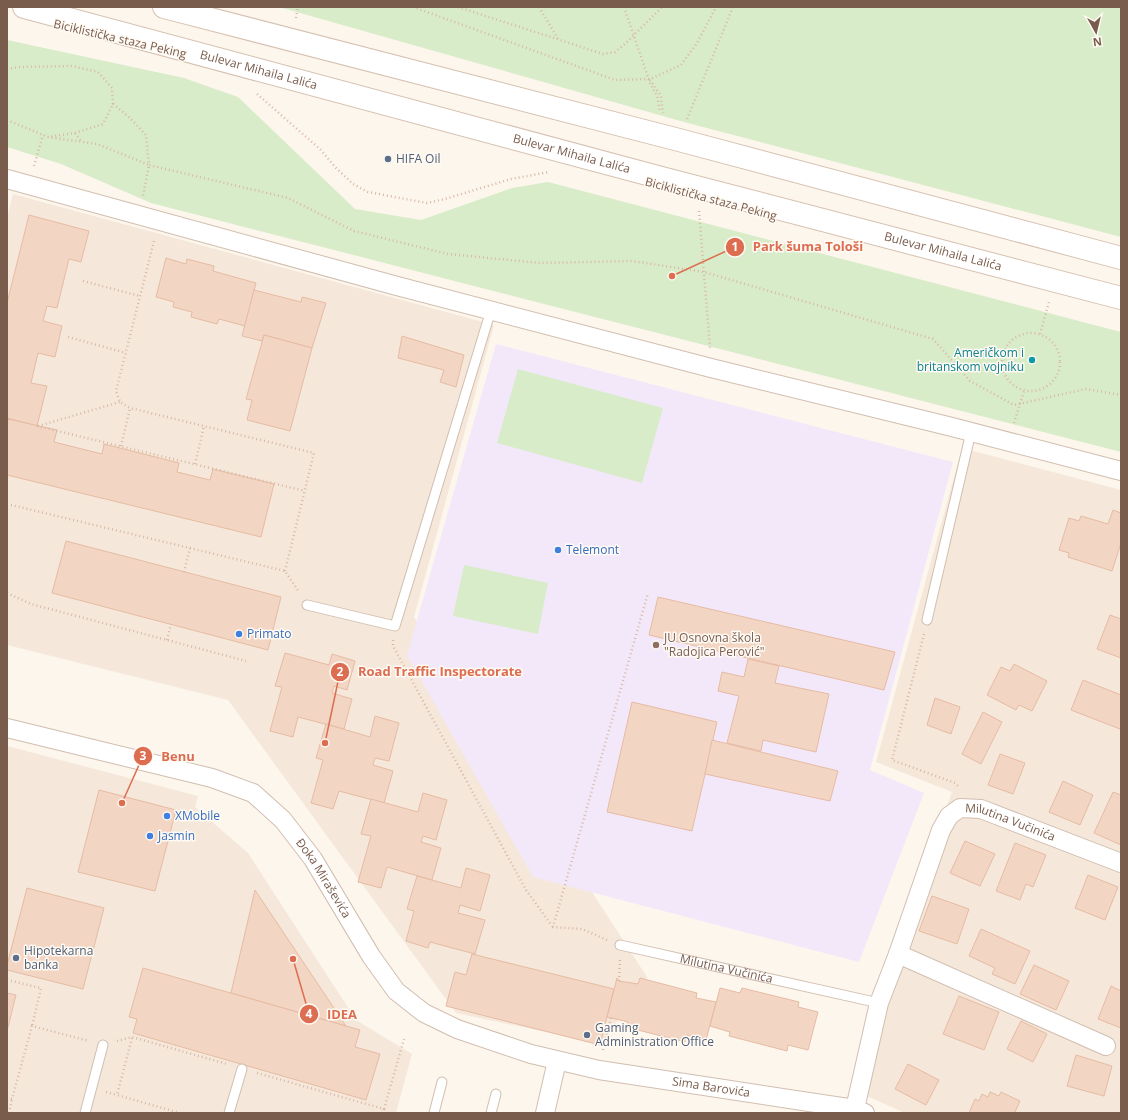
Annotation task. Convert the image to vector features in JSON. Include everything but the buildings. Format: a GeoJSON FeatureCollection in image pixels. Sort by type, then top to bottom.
{"type":"FeatureCollection","features":[{"type":"Feature","properties":{"kind":"main road","name":"Bulevar Mihaila Lalića"},"geometry":{"type":"LineString","coordinates":[[24,7],[658,178],[1121,298]]}},
{"type":"Feature","properties":{"kind":"main road"},"geometry":{"type":"LineString","coordinates":[[164,7],[695,144],[1121,258]]}},
{"type":"Feature","properties":{"kind":"street"},"geometry":{"type":"LineString","coordinates":[[7,179],[382,282],[711,368],[971,432],[1121,472]]}},
{"type":"Feature","properties":{"kind":"street","name":"Đoka Miraševića"},"geometry":{"type":"LineString","coordinates":[[7,728],[206,776],[253,793],[283,820],[313,859],[371,956],[396,991],[424,1013],[457,1029],[518,1050],[557,1061]]}},
{"type":"Feature","properties":{"kind":"street","name":"Milutina Vučinića"},"geometry":{"type":"LineString","coordinates":[[858,1112],[879,1003],[898,954],[940,830],[949,816],[960,808],[981,809],[1121,863]]}},
{"type":"Feature","properties":{"kind":"street"},"geometry":{"type":"LineString","coordinates":[[898,954],[1106,1046]]}},
{"type":"Feature","properties":{"kind":"street"},"geometry":{"type":"LineString","coordinates":[[545,1113],[557,1061]]}},
{"type":"Feature","properties":{"kind":"street","name":"Sima Barovića"},"geometry":{"type":"LineString","coordinates":[[557,1061],[599,1070],[858,1112]]}},
{"type":"Feature","properties":{"kind":"lane"},"geometry":{"type":"LineString","coordinates":[[307,605],[395,626],[492,310]]}},
{"type":"Feature","properties":{"kind":"lane"},"geometry":{"type":"LineString","coordinates":[[927,620],[971,432]]}},
{"type":"Feature","properties":{"kind":"lane","name":"Milutina Vučinića"},"geometry":{"type":"LineString","coordinates":[[620,945],[879,1003]]}},
{"type":"Feature","properties":{"kind":"lane"},"geometry":{"type":"LineString","coordinates":[[85,1113],[103,1045]]}},
{"type":"Feature","properties":{"kind":"lane"},"geometry":{"type":"LineString","coordinates":[[229,1113],[242,1069]]}},
{"type":"Feature","properties":{"kind":"lane"},"geometry":{"type":"LineString","coordinates":[[434,1113],[442,1082]]}},
{"type":"Feature","properties":{"kind":"lane"},"geometry":{"type":"LineString","coordinates":[[491,1113],[496,1094]]}},
{"type":"Feature","properties":{"kind":"path"},"geometry":{"type":"LineString","coordinates":[[294,24],[298,7]]}},
{"type":"Feature","properties":{"kind":"path"},"geometry":{"type":"LineString","coordinates":[[413,7],[615,80],[650,79],[681,65],[697,43],[716,7]]}},
{"type":"Feature","properties":{"kind":"path"},"geometry":{"type":"LineString","coordinates":[[458,7],[603,54],[615,52],[662,7]]}},
{"type":"Feature","properties":{"kind":"path"},"geometry":{"type":"LineString","coordinates":[[539,7],[558,39]]}},
{"type":"Feature","properties":{"kind":"path"},"geometry":{"type":"LineString","coordinates":[[624,7],[650,79],[650,83],[657,96],[660,114]]}},
{"type":"Feature","properties":{"kind":"path"},"geometry":{"type":"LineString","coordinates":[[685,125],[733,7]]}},
{"type":"Feature","properties":{"kind":"path"},"geometry":{"type":"LineString","coordinates":[[7,69],[20,67],[72,66],[98,72],[112,88],[113,104],[103,124],[75,133],[48,137]]}},
{"type":"Feature","properties":{"kind":"path"},"geometry":{"type":"LineString","coordinates":[[650,79],[661,96],[664,119]]}},
{"type":"Feature","properties":{"kind":"path"},"geometry":{"type":"LineString","coordinates":[[254,91],[320,149],[336,168],[353,184],[368,192],[427,203],[511,179],[555,171]]}},
{"type":"Feature","properties":{"kind":"path"},"geometry":{"type":"LineString","coordinates":[[113,104],[129,117],[146,135],[149,165],[141,204]]}},
{"type":"Feature","properties":{"kind":"path"},"geometry":{"type":"LineString","coordinates":[[7,120],[48,137],[97,144],[149,165],[288,198],[354,230],[448,254],[540,264],[632,261],[704,272],[933,340],[970,381],[1014,405],[1086,388],[1121,395]]}},
{"type":"Feature","properties":{"kind":"path"},"geometry":{"type":"LineString","coordinates":[[75,133],[82,142]]}},
{"type":"Feature","properties":{"kind":"path"},"geometry":{"type":"LineString","coordinates":[[32,174],[43,135]]}},
{"type":"Feature","properties":{"kind":"path"},"geometry":{"type":"LineString","coordinates":[[698,206],[711,368]]}},
{"type":"Feature","properties":{"kind":"path"},"geometry":{"type":"LineString","coordinates":[[159,221],[116,391],[120,402],[130,408],[314,453],[285,571]]}},
{"type":"Feature","properties":{"kind":"path"},"geometry":{"type":"LineString","coordinates":[[83,281],[140,296]]}},
{"type":"Feature","properties":{"kind":"path"},"geometry":{"type":"LineString","coordinates":[[1040,334],[1051,296]]}},
{"type":"Feature","properties":{"kind":"path"},"geometry":{"type":"LineString","coordinates":[[1027,332],[1040,334],[1046,336],[1054,343],[1059,351],[1061,360],[1060,370],[1056,379],[1049,386],[1031,392],[1013,385],[1006,378],[1002,368],[1002,359],[1004,351],[1010,341],[1027,332]]}},
{"type":"Feature","properties":{"kind":"path"},"geometry":{"type":"LineString","coordinates":[[68,337],[126,353]]}},
{"type":"Feature","properties":{"kind":"path"},"geometry":{"type":"LineString","coordinates":[[1013,426],[1024,390]]}},
{"type":"Feature","properties":{"kind":"path"},"geometry":{"type":"LineString","coordinates":[[120,402],[37,426],[305,491]]}},
{"type":"Feature","properties":{"kind":"path"},"geometry":{"type":"LineString","coordinates":[[121,446],[130,408]]}},
{"type":"Feature","properties":{"kind":"path"},"geometry":{"type":"LineString","coordinates":[[7,424],[8,419]]}},
{"type":"Feature","properties":{"kind":"path"},"geometry":{"type":"LineString","coordinates":[[195,464],[204,426]]}},
{"type":"Feature","properties":{"kind":"path"},"geometry":{"type":"LineString","coordinates":[[7,504],[285,571],[307,605]]}},
{"type":"Feature","properties":{"kind":"path"},"geometry":{"type":"LineString","coordinates":[[184,572],[190,548]]}},
{"type":"Feature","properties":{"kind":"path"},"geometry":{"type":"LineString","coordinates":[[7,593],[31,604],[246,661]]}},
{"type":"Feature","properties":{"kind":"path"},"geometry":{"type":"LineString","coordinates":[[553,927],[648,593]]}},
{"type":"Feature","properties":{"kind":"path"},"geometry":{"type":"LineString","coordinates":[[927,620],[892,760],[955,783],[981,809]]}},
{"type":"Feature","properties":{"kind":"path"},"geometry":{"type":"LineString","coordinates":[[167,640],[171,624]]}},
{"type":"Feature","properties":{"kind":"path"},"geometry":{"type":"LineString","coordinates":[[395,626],[393,646],[526,890],[553,927],[582,929],[620,945],[620,981]]}},
{"type":"Feature","properties":{"kind":"path"},"geometry":{"type":"LineString","coordinates":[[7,980],[41,988],[9,1113]]}},
{"type":"Feature","properties":{"kind":"path"},"geometry":{"type":"LineString","coordinates":[[599,1070],[611,1018]]}},
{"type":"Feature","properties":{"kind":"path"},"geometry":{"type":"LineString","coordinates":[[32,1026],[103,1045]]}},
{"type":"Feature","properties":{"kind":"path"},"geometry":{"type":"LineString","coordinates":[[180,1113],[117,1095],[132,1037],[384,1109]]}},
{"type":"Feature","properties":{"kind":"path"},"geometry":{"type":"LineString","coordinates":[[383,1113],[404,1039]]}},
{"type":"Feature","properties":{"kind":"path"},"geometry":{"type":"LineString","coordinates":[[7,1098],[12,1099]]}},
{"type":"Feature","properties":{"kind":"shaded area"},"geometry":{"type":"Polygon","coordinates":[[[13,194],[494,325],[414,617],[647,977],[602,1044],[456,1013],[228,700],[7,645],[7,218],[13,194]]]}},
{"type":"Feature","properties":{"kind":"shaded area","name":"JU Osnovna škola \"Radojica Perović\""},"geometry":{"type":"Polygon","coordinates":[[[496,344],[953,462],[870,770],[924,793],[859,962],[533,877],[407,655],[496,344]]]}},
{"type":"Feature","properties":{"kind":"shaded area"},"geometry":{"type":"Polygon","coordinates":[[[962,448],[1121,490],[1121,1113],[905,1113],[860,1093],[915,898],[952,792],[876,762],[962,448]]]}},
{"type":"Feature","properties":{"kind":"shaded area"},"geometry":{"type":"Polygon","coordinates":[[[7,746],[198,796],[195,807],[248,853],[356,1020],[412,1054],[396,1113],[7,1113],[7,746]]]}},
{"type":"Feature","properties":{"kind":"green space"},"geometry":{"type":"Polygon","coordinates":[[[279,7],[1121,7],[1121,237],[684,122],[279,7]]]}},
{"type":"Feature","properties":{"kind":"green space"},"geometry":{"type":"Polygon","coordinates":[[[7,40],[184,78],[238,97],[355,209],[421,220],[512,188],[548,182],[1121,332],[1121,452],[151,203],[61,164],[7,147],[7,40]]]}},
{"type":"Feature","properties":{"kind":"green space"},"geometry":{"type":"Polygon","coordinates":[[[518,369],[663,408],[642,483],[497,443],[518,369]]]}},
{"type":"Feature","properties":{"kind":"green space"},"geometry":{"type":"Polygon","coordinates":[[[464,565],[548,583],[538,634],[453,616],[464,565]]]}},
{"type":"Feature","properties":{"kind":"place","name":"HIFA Oil"},"geometry":{"type":"Point","coordinates":[388,159]}},
{"type":"Feature","properties":{"kind":"place","name":"Park šuma Tološi"},"geometry":{"type":"Point","coordinates":[672,276]}},
{"type":"Feature","properties":{"kind":"place","name":"Američkom i britanskom vojniku"},"geometry":{"type":"Point","coordinates":[1032,360]}},
{"type":"Feature","properties":{"kind":"place","name":"Telemont"},"geometry":{"type":"Point","coordinates":[558,550]}},
{"type":"Feature","properties":{"kind":"place","name":"Primato"},"geometry":{"type":"Point","coordinates":[239,634]}},
{"type":"Feature","properties":{"kind":"place","name":"JU Osnovna škola \"Radojica Perović\""},"geometry":{"type":"Point","coordinates":[656,645]}},
{"type":"Feature","properties":{"kind":"place","name":"Road Traffic Inspectorate"},"geometry":{"type":"Point","coordinates":[325,743]}},
{"type":"Feature","properties":{"kind":"place","name":"Benu"},"geometry":{"type":"Point","coordinates":[122,803]}},
{"type":"Feature","properties":{"kind":"place","name":"XMobile"},"geometry":{"type":"Point","coordinates":[167,816]}},
{"type":"Feature","properties":{"kind":"place","name":"Jasmin"},"geometry":{"type":"Point","coordinates":[150,836]}},
{"type":"Feature","properties":{"kind":"place","name":"Hipotekarna banka"},"geometry":{"type":"Point","coordinates":[16,958]}},
{"type":"Feature","properties":{"kind":"place","name":"IDEA"},"geometry":{"type":"Point","coordinates":[293,959]}},
{"type":"Feature","properties":{"kind":"place","name":"Gaming Administration Office"},"geometry":{"type":"Point","coordinates":[587,1035]}}]}
